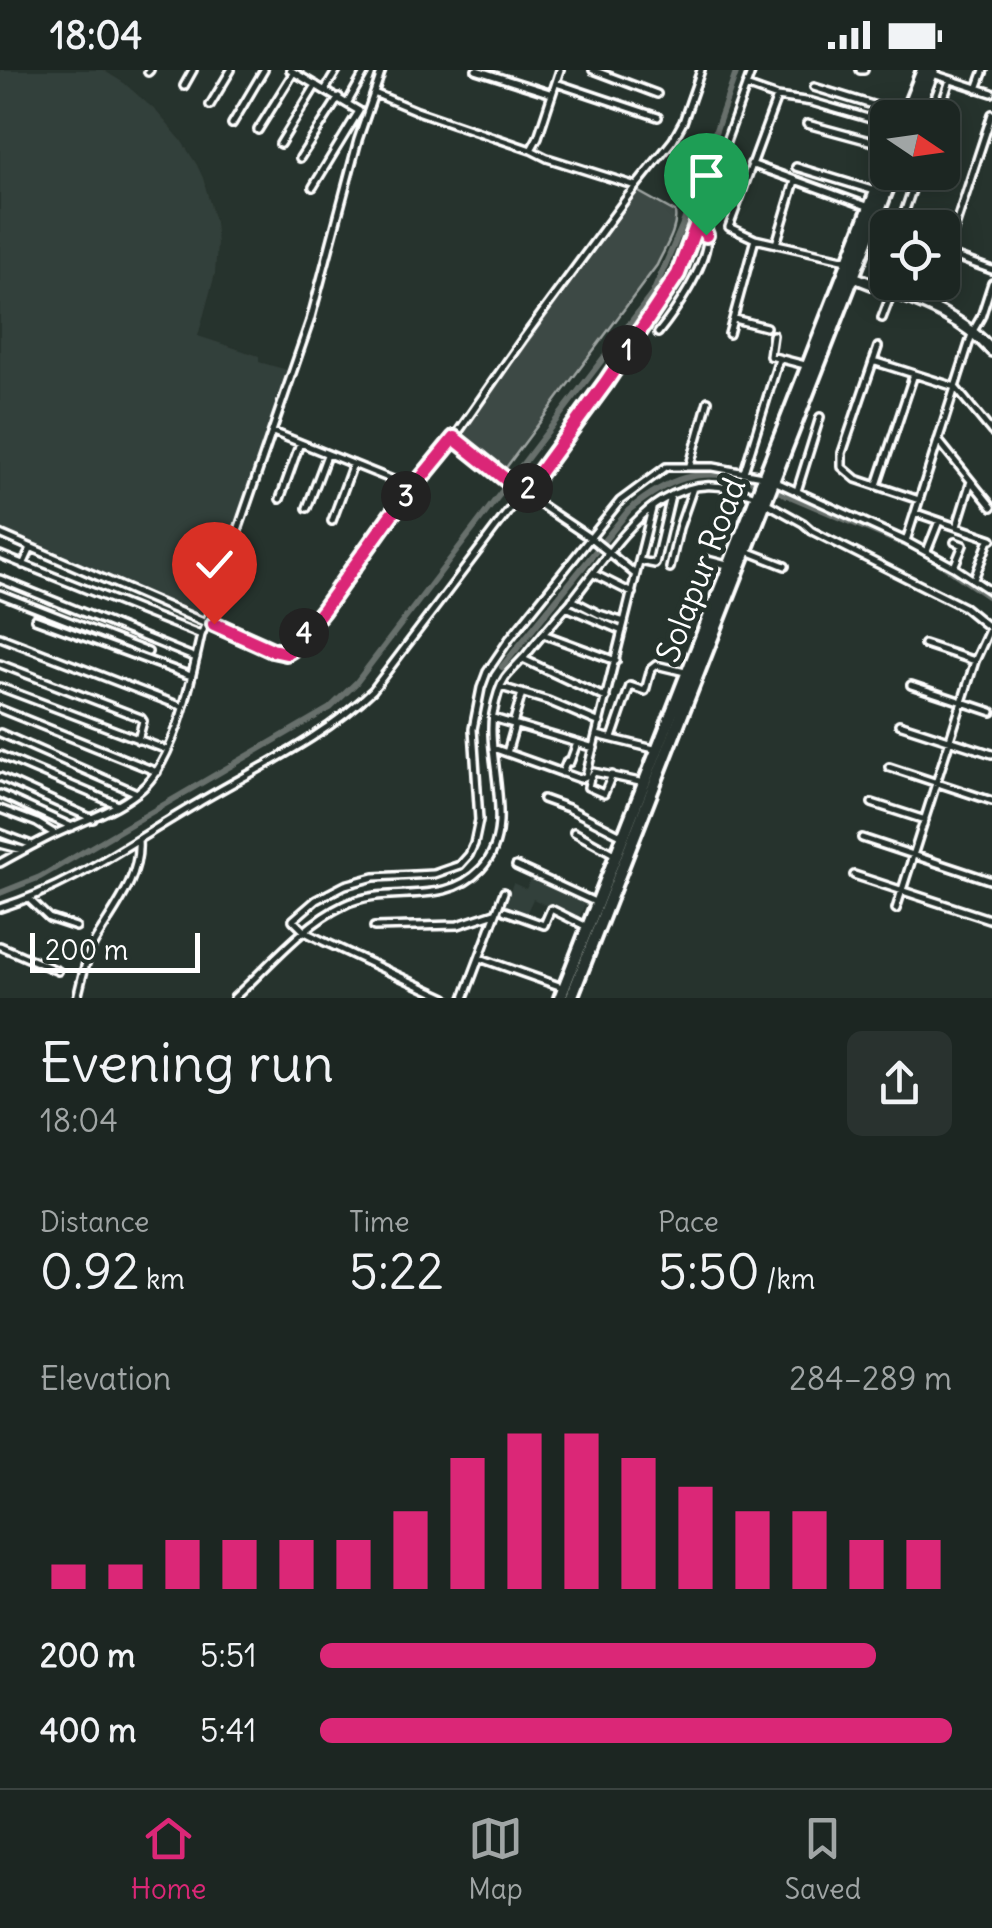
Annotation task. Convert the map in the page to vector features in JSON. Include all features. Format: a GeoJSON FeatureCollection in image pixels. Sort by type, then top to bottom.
{"type":"FeatureCollection","features":[{"type":"Feature","properties":{"kind":"highway"},"geometry":{"type":"LineString","coordinates":[[916,100],[929,71]]}},
{"type":"Feature","properties":{"kind":"highway","name":"Solapur Road"},"geometry":{"type":"LineString","coordinates":[[567,994],[596,903],[886,190]]}},
{"type":"Feature","properties":{"kind":"highway","name":"Solapur Road"},"geometry":{"type":"LineString","coordinates":[[769,480],[808,366],[850,275],[850,260],[876,191]]}},
{"type":"Feature","properties":{"kind":"highway","name":"Solapur Road"},"geometry":{"type":"LineString","coordinates":[[567,994],[746,551],[762,498]]}},
{"type":"Feature","properties":{"kind":"main road"},"geometry":{"type":"LineString","coordinates":[[850,275],[870,283]]}},
{"type":"Feature","properties":{"kind":"main road"},"geometry":{"type":"LineString","coordinates":[[911,300],[950,316],[991,348]]}},
{"type":"Feature","properties":{"kind":"street"},"geometry":{"type":"LineString","coordinates":[[184,86],[193,70]]}},
{"type":"Feature","properties":{"kind":"street"},"geometry":{"type":"LineString","coordinates":[[210,104],[231,70]]}},
{"type":"Feature","properties":{"kind":"street"},"geometry":{"type":"LineString","coordinates":[[232,124],[264,70]]}},
{"type":"Feature","properties":{"kind":"street"},"geometry":{"type":"LineString","coordinates":[[303,77],[307,70]]}},
{"type":"Feature","properties":{"kind":"street"},"geometry":{"type":"LineString","coordinates":[[325,90],[337,70]]}},
{"type":"Feature","properties":{"kind":"street"},"geometry":{"type":"LineString","coordinates":[[348,102],[366,70]]}},
{"type":"Feature","properties":{"kind":"street"},"geometry":{"type":"LineString","coordinates":[[0,863],[93,819],[138,792],[157,772],[183,707],[201,635],[310,321],[358,140],[382,70]]}},
{"type":"Feature","properties":{"kind":"street"},"geometry":{"type":"LineString","coordinates":[[476,70],[552,94]]}},
{"type":"Feature","properties":{"kind":"street"},"geometry":{"type":"LineString","coordinates":[[531,150],[560,70]]}},
{"type":"Feature","properties":{"kind":"street"},"geometry":{"type":"LineString","coordinates":[[593,70],[657,94]]}},
{"type":"Feature","properties":{"kind":"street"},"geometry":{"type":"LineString","coordinates":[[0,534],[272,650],[291,650],[391,515],[454,438],[522,340],[678,132],[701,70]]}},
{"type":"Feature","properties":{"kind":"street"},"geometry":{"type":"LineString","coordinates":[[0,908],[67,881],[138,840],[352,710],[373,690],[606,382],[678,274],[752,70]]}},
{"type":"Feature","properties":{"kind":"street"},"geometry":{"type":"LineString","coordinates":[[977,89],[984,70]]}},
{"type":"Feature","properties":{"kind":"street"},"geometry":{"type":"LineString","coordinates":[[258,130],[292,71],[359,110],[313,186]]}},
{"type":"Feature","properties":{"kind":"street"},"geometry":{"type":"LineString","coordinates":[[929,71],[992,94]]}},
{"type":"Feature","properties":{"kind":"street"},"geometry":{"type":"LineString","coordinates":[[943,100],[950,80]]}},
{"type":"Feature","properties":{"kind":"street"},"geometry":{"type":"LineString","coordinates":[[556,83],[658,117]]}},
{"type":"Feature","properties":{"kind":"street"},"geometry":{"type":"LineString","coordinates":[[280,144],[316,84]]}},
{"type":"Feature","properties":{"kind":"street"},"geometry":{"type":"LineString","coordinates":[[746,86],[870,119]]}},
{"type":"Feature","properties":{"kind":"street"},"geometry":{"type":"LineString","coordinates":[[814,87],[870,105]]}},
{"type":"Feature","properties":{"kind":"street"},"geometry":{"type":"LineString","coordinates":[[374,92],[546,158],[636,186]]}},
{"type":"Feature","properties":{"kind":"street"},"geometry":{"type":"LineString","coordinates":[[777,96],[729,227],[755,240],[850,260]]}},
{"type":"Feature","properties":{"kind":"street"},"geometry":{"type":"LineString","coordinates":[[300,158],[339,97]]}},
{"type":"Feature","properties":{"kind":"street"},"geometry":{"type":"LineString","coordinates":[[959,210],[992,114]]}},
{"type":"Feature","properties":{"kind":"street"},"geometry":{"type":"LineString","coordinates":[[807,124],[870,141]]}},
{"type":"Feature","properties":{"kind":"street"},"geometry":{"type":"LineString","coordinates":[[752,164],[870,207]]}},
{"type":"Feature","properties":{"kind":"street"},"geometry":{"type":"LineString","coordinates":[[796,167],[876,191]]}},
{"type":"Feature","properties":{"kind":"street"},"geometry":{"type":"LineString","coordinates":[[776,244],[794,181]]}},
{"type":"Feature","properties":{"kind":"street"},"geometry":{"type":"LineString","coordinates":[[658,334],[698,267],[706,243],[699,218]]}},
{"type":"Feature","properties":{"kind":"street"},"geometry":{"type":"LineString","coordinates":[[729,334],[755,240]]}},
{"type":"Feature","properties":{"kind":"street"},"geometry":{"type":"LineString","coordinates":[[960,259],[992,270]]}},
{"type":"Feature","properties":{"kind":"street"},"geometry":{"type":"LineString","coordinates":[[906,541],[992,283]]}},
{"type":"Feature","properties":{"kind":"street"},"geometry":{"type":"LineString","coordinates":[[882,318],[889,300]]}},
{"type":"Feature","properties":{"kind":"street"},"geometry":{"type":"LineString","coordinates":[[734,319],[766,327]]}},
{"type":"Feature","properties":{"kind":"street"},"geometry":{"type":"LineString","coordinates":[[774,335],[769,355],[808,366]]}},
{"type":"Feature","properties":{"kind":"street"},"geometry":{"type":"LineString","coordinates":[[878,347],[842,454],[842,467],[856,479],[919,500]]}},
{"type":"Feature","properties":{"kind":"street"},"geometry":{"type":"LineString","coordinates":[[744,472],[779,359]]}},
{"type":"Feature","properties":{"kind":"street"},"geometry":{"type":"LineString","coordinates":[[873,360],[955,387],[992,432]]}},
{"type":"Feature","properties":{"kind":"street"},"geometry":{"type":"LineString","coordinates":[[877,486],[914,374]]}},
{"type":"Feature","properties":{"kind":"street"},"geometry":{"type":"LineString","coordinates":[[690,465],[708,401]]}},
{"type":"Feature","properties":{"kind":"street"},"geometry":{"type":"LineString","coordinates":[[796,491],[820,418]]}},
{"type":"Feature","properties":{"kind":"street"},"geometry":{"type":"LineString","coordinates":[[273,432],[413,488]]}},
{"type":"Feature","properties":{"kind":"street"},"geometry":{"type":"LineString","coordinates":[[454,438],[636,575]]}},
{"type":"Feature","properties":{"kind":"street"},"geometry":{"type":"LineString","coordinates":[[938,440],[992,507]]}},
{"type":"Feature","properties":{"kind":"street"},"geometry":{"type":"LineString","coordinates":[[280,499],[300,443]]}},
{"type":"Feature","properties":{"kind":"street"},"geometry":{"type":"LineString","coordinates":[[307,508],[327,454]]}},
{"type":"Feature","properties":{"kind":"street"},"geometry":{"type":"LineString","coordinates":[[332,522],[353,464]]}},
{"type":"Feature","properties":{"kind":"street"},"geometry":{"type":"LineString","coordinates":[[446,998],[305,932],[293,920],[316,900],[345,885],[374,877],[434,874],[460,864],[469,855],[479,820],[473,729],[480,688],[496,657],[620,501],[660,470],[690,465],[744,472],[769,480],[906,541],[992,592]]}},
{"type":"Feature","properties":{"kind":"street"},"geometry":{"type":"LineString","coordinates":[[956,527],[972,481]]}},
{"type":"Feature","properties":{"kind":"street"},"geometry":{"type":"LineString","coordinates":[[234,998],[305,932],[341,906],[376,895],[438,893],[477,873],[490,857],[497,838],[493,718],[504,678],[572,600],[607,552],[653,506],[694,488],[719,485],[762,498],[803,522],[812,532],[964,607],[991,629],[962,702],[896,909]]}},
{"type":"Feature","properties":{"kind":"street"},"geometry":{"type":"LineString","coordinates":[[670,568],[694,488]]}},
{"type":"Feature","properties":{"kind":"street"},"geometry":{"type":"LineString","coordinates":[[640,561],[655,564],[671,496]]}},
{"type":"Feature","properties":{"kind":"street"},"geometry":{"type":"LineString","coordinates":[[493,748],[562,773],[583,778],[588,772],[653,506]]}},
{"type":"Feature","properties":{"kind":"street"},"geometry":{"type":"LineString","coordinates":[[916,513],[991,539],[974,579]]}},
{"type":"Feature","properties":{"kind":"street"},"geometry":{"type":"LineString","coordinates":[[926,552],[939,521]]}},
{"type":"Feature","properties":{"kind":"street"},"geometry":{"type":"LineString","coordinates":[[954,567],[963,545],[955,542]]}},
{"type":"Feature","properties":{"kind":"street"},"geometry":{"type":"LineString","coordinates":[[24,565],[31,548]]}},
{"type":"Feature","properties":{"kind":"street"},"geometry":{"type":"LineString","coordinates":[[746,551],[785,566]]}},
{"type":"Feature","properties":{"kind":"street"},"geometry":{"type":"LineString","coordinates":[[0,556],[201,635]]}},
{"type":"Feature","properties":{"kind":"street"},"geometry":{"type":"LineString","coordinates":[[704,558],[730,566]]}},
{"type":"Feature","properties":{"kind":"street"},"geometry":{"type":"LineString","coordinates":[[593,573],[632,593]]}},
{"type":"Feature","properties":{"kind":"street"},"geometry":{"type":"LineString","coordinates":[[0,579],[196,658]]}},
{"type":"Feature","properties":{"kind":"street"},"geometry":{"type":"LineString","coordinates":[[0,594],[148,652]]}},
{"type":"Feature","properties":{"kind":"street"},"geometry":{"type":"LineString","coordinates":[[572,600],[624,622]]}},
{"type":"Feature","properties":{"kind":"street"},"geometry":{"type":"LineString","coordinates":[[566,607],[622,631]]}},
{"type":"Feature","properties":{"kind":"street"},"geometry":{"type":"LineString","coordinates":[[36,618],[191,676]]}},
{"type":"Feature","properties":{"kind":"street"},"geometry":{"type":"LineString","coordinates":[[542,634],[616,661]]}},
{"type":"Feature","properties":{"kind":"street"},"geometry":{"type":"LineString","coordinates":[[0,637],[183,707]]}},
{"type":"Feature","properties":{"kind":"street"},"geometry":{"type":"LineString","coordinates":[[924,644],[976,661]]}},
{"type":"Feature","properties":{"kind":"street"},"geometry":{"type":"LineString","coordinates":[[523,659],[606,698]]}},
{"type":"Feature","properties":{"kind":"street"},"geometry":{"type":"LineString","coordinates":[[0,664],[140,718],[143,721],[138,740]]}},
{"type":"Feature","properties":{"kind":"street"},"geometry":{"type":"LineString","coordinates":[[612,738],[628,688],[645,691],[653,666],[688,673]]}},
{"type":"Feature","properties":{"kind":"street"},"geometry":{"type":"LineString","coordinates":[[911,685],[992,712]]}},
{"type":"Feature","properties":{"kind":"street"},"geometry":{"type":"LineString","coordinates":[[501,687],[600,722]]}},
{"type":"Feature","properties":{"kind":"street"},"geometry":{"type":"LineString","coordinates":[[0,688],[167,750]]}},
{"type":"Feature","properties":{"kind":"street"},"geometry":{"type":"LineString","coordinates":[[508,754],[522,693]]}},
{"type":"Feature","properties":{"kind":"street"},"geometry":{"type":"LineString","coordinates":[[0,709],[157,772]]}},
{"type":"Feature","properties":{"kind":"street"},"geometry":{"type":"LineString","coordinates":[[493,718],[594,748]]}},
{"type":"Feature","properties":{"kind":"street"},"geometry":{"type":"LineString","coordinates":[[899,724],[992,754]]}},
{"type":"Feature","properties":{"kind":"street"},"geometry":{"type":"LineString","coordinates":[[0,733],[138,792]]}},
{"type":"Feature","properties":{"kind":"street"},"geometry":{"type":"LineString","coordinates":[[597,734],[657,750]]}},
{"type":"Feature","properties":{"kind":"street"},"geometry":{"type":"LineString","coordinates":[[562,773],[577,742]]}},
{"type":"Feature","properties":{"kind":"street"},"geometry":{"type":"LineString","coordinates":[[0,754],[116,804]]}},
{"type":"Feature","properties":{"kind":"street"},"geometry":{"type":"LineString","coordinates":[[888,767],[992,801]]}},
{"type":"Feature","properties":{"kind":"street"},"geometry":{"type":"LineString","coordinates":[[612,775],[604,794],[588,786],[593,773],[612,775],[644,783]]}},
{"type":"Feature","properties":{"kind":"street"},"geometry":{"type":"LineString","coordinates":[[0,777],[93,819]]}},
{"type":"Feature","properties":{"kind":"street"},"geometry":{"type":"LineString","coordinates":[[0,794],[72,826]]}},
{"type":"Feature","properties":{"kind":"street"},"geometry":{"type":"LineString","coordinates":[[542,800],[568,808],[624,836]]}},
{"type":"Feature","properties":{"kind":"street"},"geometry":{"type":"LineString","coordinates":[[872,802],[924,820]]}},
{"type":"Feature","properties":{"kind":"street"},"geometry":{"type":"LineString","coordinates":[[0,810],[55,834]]}},
{"type":"Feature","properties":{"kind":"street"},"geometry":{"type":"LineString","coordinates":[[0,832],[32,845]]}},
{"type":"Feature","properties":{"kind":"street"},"geometry":{"type":"LineString","coordinates":[[574,832],[616,855]]}},
{"type":"Feature","properties":{"kind":"street"},"geometry":{"type":"LineString","coordinates":[[862,838],[992,881]]}},
{"type":"Feature","properties":{"kind":"street"},"geometry":{"type":"LineString","coordinates":[[77,998],[92,946],[121,903],[139,852],[138,840]]}},
{"type":"Feature","properties":{"kind":"street"},"geometry":{"type":"LineString","coordinates":[[0,844],[22,850]]}},
{"type":"Feature","properties":{"kind":"street"},"geometry":{"type":"LineString","coordinates":[[516,866],[596,903]]}},
{"type":"Feature","properties":{"kind":"street"},"geometry":{"type":"LineString","coordinates":[[854,875],[992,920]]}},
{"type":"Feature","properties":{"kind":"street"},"geometry":{"type":"LineString","coordinates":[[464,998],[504,892]]}},
{"type":"Feature","properties":{"kind":"street"},"geometry":{"type":"LineString","coordinates":[[28,898],[50,918],[76,927]]}},
{"type":"Feature","properties":{"kind":"street"},"geometry":{"type":"LineString","coordinates":[[505,911],[544,926],[552,909],[587,927]]}},
{"type":"Feature","properties":{"kind":"street"},"geometry":{"type":"LineString","coordinates":[[374,928],[458,925],[495,913]]}},
{"type":"Feature","properties":{"kind":"street"},"geometry":{"type":"LineString","coordinates":[[0,946],[58,971]]}},
{"type":"Feature","properties":{"kind":"street"},"geometry":{"type":"LineString","coordinates":[[480,958],[567,994]]}},
{"type":"Feature","properties":{"kind":"shaded area"},"geometry":{"type":"Polygon","coordinates":[[[0,70],[103,70],[156,111],[197,165],[215,222],[215,274],[198,336],[291,371],[205,619],[0,528],[0,70]]]}},
{"type":"Feature","properties":{"kind":"shaded area"},"geometry":{"type":"Polygon","coordinates":[[[637,191],[675,212],[670,239],[657,265],[505,469],[460,434],[637,191]]]}},
{"type":"Feature","properties":{"kind":"shaded area"},"geometry":{"type":"Polygon","coordinates":[[[532,876],[587,901],[577,921],[533,899],[526,914],[505,905],[513,883],[526,889],[532,876]]]}},
{"type":"Feature","properties":{"kind":"waterway"},"geometry":{"type":"LineString","coordinates":[[0,893],[40,877],[330,708],[356,683],[653,293],[683,224],[737,70]]}},
{"type":"Feature","properties":{"kind":"waterway"},"geometry":{"type":"LineString","coordinates":[[502,667],[629,510],[657,490],[699,475],[749,479],[913,548],[992,599]]}},
{"type":"Feature","properties":{"kind":"route"},"geometry":{"type":"LineString","coordinates":[[214,624],[280,653],[291,650],[391,515],[454,438],[524,494],[678,274],[699,218],[706,235]]}}]}
